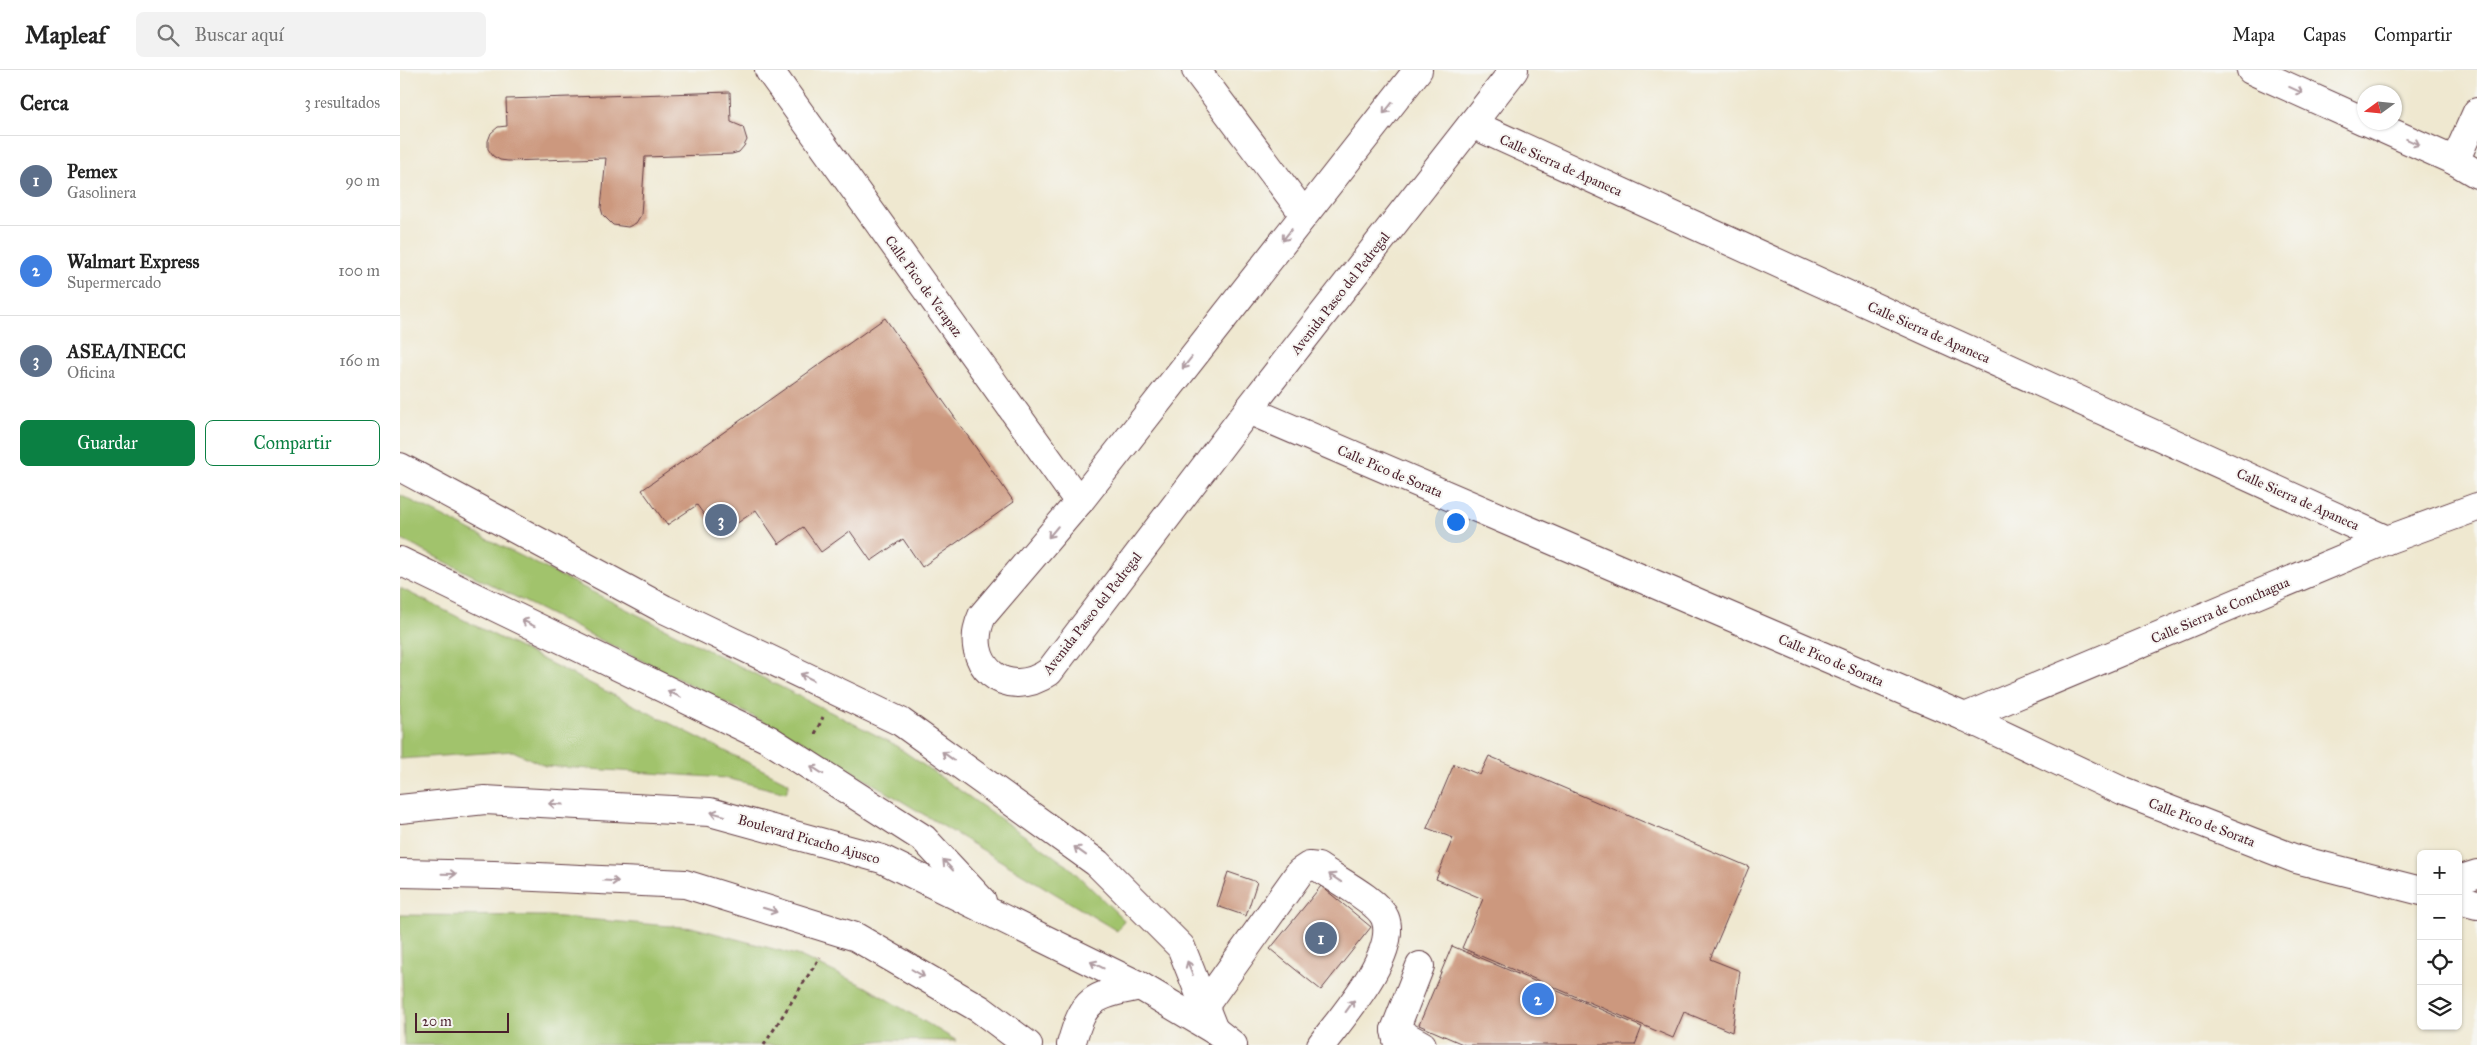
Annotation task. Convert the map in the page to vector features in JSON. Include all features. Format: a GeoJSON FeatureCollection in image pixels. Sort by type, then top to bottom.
{"type":"FeatureCollection","features":[{"type":"Feature","properties":{"kind":"street","name":"Calle Pico de Verapaz"},"geometry":{"type":"LineString","coordinates":[[769,70],[1079,502]]}},
{"type":"Feature","properties":{"kind":"street"},"geometry":{"type":"LineString","coordinates":[[1196,70],[1304,214]]}},
{"type":"Feature","properties":{"kind":"street","name":"Avenida Paseo del Pedregal"},"geometry":{"type":"LineString","coordinates":[[1418,70],[1079,502],[982,616],[977,628],[975,641],[978,654],[984,666],[993,675],[1004,681],[1016,684],[1039,679],[1049,672],[1248,410],[1514,70]]}},
{"type":"Feature","properties":{"kind":"street"},"geometry":{"type":"LineString","coordinates":[[2251,70],[2357,118]]}},
{"type":"Feature","properties":{"kind":"street"},"geometry":{"type":"LineString","coordinates":[[2385,130],[2466,168],[2477,112]]}},
{"type":"Feature","properties":{"kind":"street","name":"Calle Sierra de Apaneca"},"geometry":{"type":"LineString","coordinates":[[1472,124],[2387,540]]}},
{"type":"Feature","properties":{"kind":"street","name":"Calle Pico de Sorata"},"geometry":{"type":"LineString","coordinates":[[1248,410],[1965,717],[2124,792],[2296,859],[2417,890]]}},
{"type":"Feature","properties":{"kind":"street"},"geometry":{"type":"LineString","coordinates":[[400,467],[664,609],[901,722],[1097,863],[1181,947],[1217,1027]]}},
{"type":"Feature","properties":{"kind":"street","name":"Calle Sierra de Conchagua"},"geometry":{"type":"LineString","coordinates":[[1965,717],[2387,540],[2477,507]]}},
{"type":"Feature","properties":{"kind":"street"},"geometry":{"type":"LineString","coordinates":[[400,561],[768,739],[924,839],[994,913]]}},
{"type":"Feature","properties":{"kind":"street","name":"Boulevard Picacho Ajusco"},"geometry":{"type":"LineString","coordinates":[[400,809],[485,800],[710,812],[882,859],[1140,986],[1217,1027]]}},
{"type":"Feature","properties":{"kind":"street"},"geometry":{"type":"LineString","coordinates":[[1217,1027],[1300,872],[1309,866],[1318,867],[1372,904],[1385,917],[1388,933],[1381,954],[1367,983],[1321,1045]]}},
{"type":"Feature","properties":{"kind":"street"},"geometry":{"type":"LineString","coordinates":[[400,873],[494,875],[685,884],[856,937],[980,1008],[1028,1045]]}},
{"type":"Feature","properties":{"kind":"street"},"geometry":{"type":"LineString","coordinates":[[2462,879],[2477,874]]}},
{"type":"Feature","properties":{"kind":"street"},"geometry":{"type":"LineString","coordinates":[[2462,901],[2477,905]]}},
{"type":"Feature","properties":{"kind":"street"},"geometry":{"type":"LineString","coordinates":[[1420,966],[1392,1039],[1422,1045]]}},
{"type":"Feature","properties":{"kind":"street"},"geometry":{"type":"LineString","coordinates":[[1071,1045],[1080,1016],[1088,1005],[1098,998],[1114,992],[1140,986]]}},
{"type":"Feature","properties":{"kind":"path"},"geometry":{"type":"LineString","coordinates":[[813,737],[826,710]]}},
{"type":"Feature","properties":{"kind":"path"},"geometry":{"type":"LineString","coordinates":[[764,1045],[820,956]]}},
{"type":"Feature","properties":{"kind":"green space"},"geometry":{"type":"Polygon","coordinates":[[[400,495],[892,743],[1068,866],[1124,920],[1117,931],[802,741],[400,539],[400,495]]]}},
{"type":"Feature","properties":{"kind":"green space"},"geometry":{"type":"Polygon","coordinates":[[[400,588],[789,783],[786,793],[726,778],[545,766],[513,751],[400,759],[400,588]]]}},
{"type":"Feature","properties":{"kind":"green space"},"geometry":{"type":"Polygon","coordinates":[[[400,915],[548,916],[695,928],[800,956],[866,987],[957,1041],[885,1040],[842,1045],[404,1045],[400,915]]]}},
{"type":"Feature","properties":{"kind":"building"},"geometry":{"type":"Polygon","coordinates":[[[730,92],[731,122],[743,127],[747,140],[744,146],[739,152],[732,154],[645,157],[641,215],[636,223],[628,227],[613,225],[603,215],[601,208],[606,158],[508,161],[500,160],[493,156],[488,149],[491,133],[498,127],[507,126],[506,99],[730,92]]]}},
{"type":"Feature","properties":{"kind":"building"},"geometry":{"type":"Polygon","coordinates":[[[885,318],[1014,502],[922,567],[903,539],[871,561],[850,531],[821,552],[803,527],[779,544],[756,510],[719,536],[697,505],[667,525],[642,490],[885,318]]]}},
{"type":"Feature","properties":{"kind":"building"},"geometry":{"type":"Polygon","coordinates":[[[1489,756],[1749,867],[1710,959],[1740,971],[1732,1032],[1684,1012],[1673,1038],[1462,948],[1483,899],[1436,879],[1453,838],[1427,828],[1454,764],[1480,775],[1489,756]]]}},
{"type":"Feature","properties":{"kind":"building"},"geometry":{"type":"Polygon","coordinates":[[[1228,872],[1257,882],[1246,916],[1217,906],[1228,872]]]}},
{"type":"Feature","properties":{"kind":"building"},"geometry":{"type":"Polygon","coordinates":[[[1321,886],[1371,927],[1321,990],[1270,949],[1321,886]]]}},
{"type":"Feature","properties":{"kind":"building"},"geometry":{"type":"Polygon","coordinates":[[[1452,946],[1642,1027],[1635,1045],[1465,1045],[1419,1025],[1452,946]]]}},
{"type":"Feature","properties":{"kind":"place","name":"ASEA/INECC"},"geometry":{"type":"Point","coordinates":[721,520]}},
{"type":"Feature","properties":{"kind":"place","name":"Pemex"},"geometry":{"type":"Point","coordinates":[1321,938]}},
{"type":"Feature","properties":{"kind":"place","name":"Walmart Express"},"geometry":{"type":"Point","coordinates":[1538,999]}}]}
